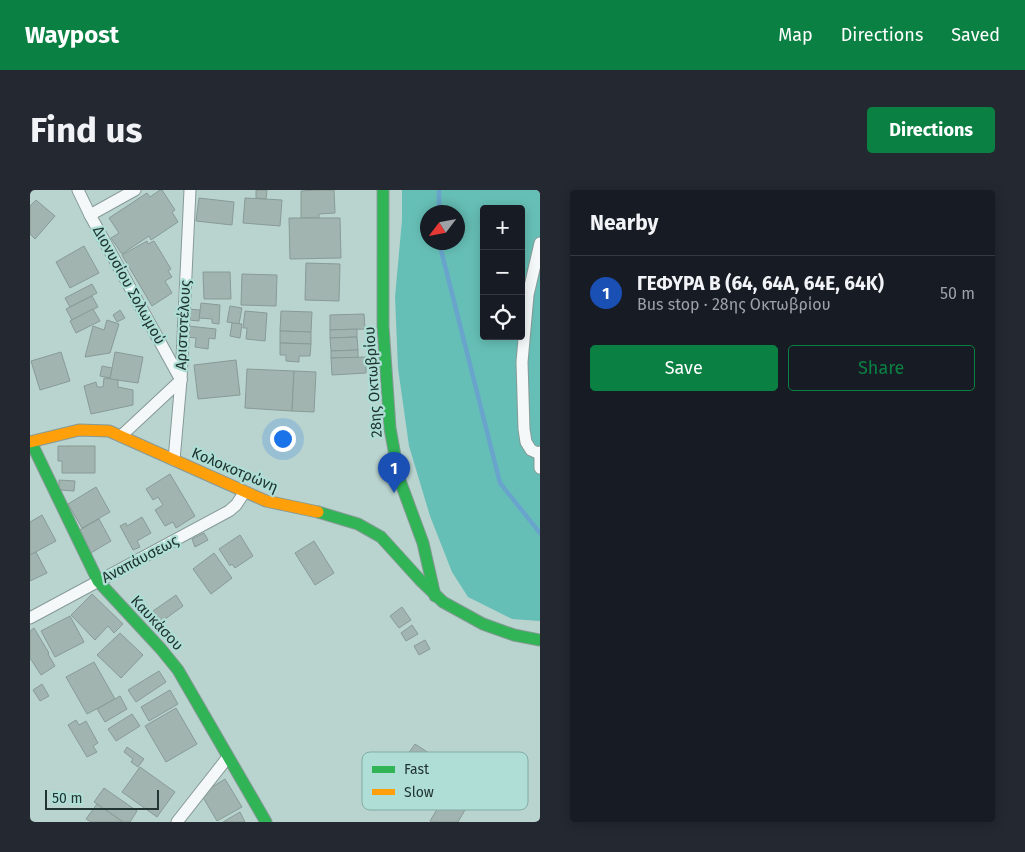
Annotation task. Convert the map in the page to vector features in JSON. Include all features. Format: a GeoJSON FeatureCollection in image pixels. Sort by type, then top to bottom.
{"type":"FeatureCollection","features":[{"type":"Feature","properties":{"kind":"street","name":"Διονυσίου Σολωμού"},"geometry":{"type":"LineString","coordinates":[[78,190],[181,380]]}},
{"type":"Feature","properties":{"kind":"street"},"geometry":{"type":"LineString","coordinates":[[90,215],[135,190]]}},
{"type":"Feature","properties":{"kind":"street","name":"Αριστοτέλους"},"geometry":{"type":"LineString","coordinates":[[174,460],[181,380],[190,190]]}},
{"type":"Feature","properties":{"kind":"street","name":"28ης Οκτωβρίου"},"geometry":{"type":"LineString","coordinates":[[383,190],[382,284],[386,389],[395,463],[405,497],[425,549],[435,596]]}},
{"type":"Feature","properties":{"kind":"street"},"geometry":{"type":"LineString","coordinates":[[540,243],[528,296],[522,362],[526,442],[531,450],[540,453],[540,468]]}},
{"type":"Feature","properties":{"kind":"street"},"geometry":{"type":"LineString","coordinates":[[121,436],[181,380]]}},
{"type":"Feature","properties":{"kind":"street","name":"Κολοκοτρώνη"},"geometry":{"type":"LineString","coordinates":[[31,442],[85,429],[103,430],[121,436],[244,493],[266,501],[318,512],[364,527],[381,537],[392,547],[435,596],[452,608],[483,624],[514,635],[540,640]]}},
{"type":"Feature","properties":{"kind":"street","name":"Καυκάσου"},"geometry":{"type":"LineString","coordinates":[[31,442],[98,581],[171,661],[266,822]]}},
{"type":"Feature","properties":{"kind":"street","name":"Αναπάυσεως"},"geometry":{"type":"LineString","coordinates":[[30,618],[229,511],[236,505],[244,493]]}},
{"type":"Feature","properties":{"kind":"street"},"geometry":{"type":"LineString","coordinates":[[177,822],[228,757]]}},
{"type":"Feature","properties":{"kind":"shaded area"},"geometry":{"type":"Polygon","coordinates":[[[402,190],[540,190],[540,621],[512,619],[468,597],[452,572],[430,516],[409,446],[398,368],[395,297],[402,220],[402,190]]]}},
{"type":"Feature","properties":{"kind":"building"},"geometry":{"type":"Polygon","coordinates":[[[162,190],[175,210],[172,212],[178,222],[151,240],[149,236],[122,254],[111,238],[119,233],[109,218],[147,193],[150,197],[162,190]]]}},
{"type":"Feature","properties":{"kind":"building"},"geometry":{"type":"Polygon","coordinates":[[[256,190],[267,190],[266,199],[256,198],[256,190]]]}},
{"type":"Feature","properties":{"kind":"building"},"geometry":{"type":"Polygon","coordinates":[[[334,190],[335,213],[319,214],[319,218],[301,218],[301,191],[334,190]]]}},
{"type":"Feature","properties":{"kind":"building"},"geometry":{"type":"Polygon","coordinates":[[[199,198],[234,202],[232,225],[196,221],[199,198]]]}},
{"type":"Feature","properties":{"kind":"building"},"geometry":{"type":"Polygon","coordinates":[[[245,198],[282,200],[280,226],[243,223],[245,198]]]}},
{"type":"Feature","properties":{"kind":"building"},"geometry":{"type":"Polygon","coordinates":[[[36,200],[55,216],[35,239],[30,234],[30,206],[36,200]]]}},
{"type":"Feature","properties":{"kind":"building"},"geometry":{"type":"Polygon","coordinates":[[[289,218],[340,218],[341,258],[290,259],[289,218]]]}},
{"type":"Feature","properties":{"kind":"building"},"geometry":{"type":"Polygon","coordinates":[[[147,241],[148,244],[154,241],[171,269],[168,271],[172,277],[165,281],[172,293],[152,306],[122,255],[147,241]]]}},
{"type":"Feature","properties":{"kind":"building"},"geometry":{"type":"Polygon","coordinates":[[[84,246],[99,273],[70,288],[56,262],[84,246]]]}},
{"type":"Feature","properties":{"kind":"building"},"geometry":{"type":"Polygon","coordinates":[[[306,263],[340,264],[339,301],[305,300],[306,263]]]}},
{"type":"Feature","properties":{"kind":"building"},"geometry":{"type":"Polygon","coordinates":[[[203,272],[230,272],[231,299],[204,299],[203,272]]]}},
{"type":"Feature","properties":{"kind":"building"},"geometry":{"type":"Polygon","coordinates":[[[242,274],[277,275],[276,306],[241,305],[242,274]]]}},
{"type":"Feature","properties":{"kind":"building"},"geometry":{"type":"Polygon","coordinates":[[[92,284],[97,293],[70,307],[65,298],[92,284]]]}},
{"type":"Feature","properties":{"kind":"building"},"geometry":{"type":"Polygon","coordinates":[[[92,296],[98,307],[72,320],[66,309],[92,296]]]}},
{"type":"Feature","properties":{"kind":"building"},"geometry":{"type":"Polygon","coordinates":[[[201,303],[220,305],[219,324],[212,323],[212,319],[199,318],[201,303]]]}},
{"type":"Feature","properties":{"kind":"building"},"geometry":{"type":"Polygon","coordinates":[[[230,306],[242,308],[239,324],[227,322],[230,306]]]}},
{"type":"Feature","properties":{"kind":"building"},"geometry":{"type":"Polygon","coordinates":[[[93,309],[100,321],[76,333],[70,321],[93,309]]]}},
{"type":"Feature","properties":{"kind":"building"},"geometry":{"type":"Polygon","coordinates":[[[188,309],[200,310],[199,321],[188,320],[188,309]]]}},
{"type":"Feature","properties":{"kind":"building"},"geometry":{"type":"Polygon","coordinates":[[[120,310],[125,318],[117,322],[113,315],[120,310]]]}},
{"type":"Feature","properties":{"kind":"building"},"geometry":{"type":"Polygon","coordinates":[[[245,311],[267,313],[265,341],[246,339],[247,328],[243,328],[245,311]]]}},
{"type":"Feature","properties":{"kind":"building"},"geometry":{"type":"Polygon","coordinates":[[[281,311],[312,312],[311,332],[280,331],[281,311]]]}},
{"type":"Feature","properties":{"kind":"building"},"geometry":{"type":"Polygon","coordinates":[[[364,314],[365,329],[330,330],[330,315],[364,314]]]}},
{"type":"Feature","properties":{"kind":"building"},"geometry":{"type":"Polygon","coordinates":[[[107,320],[119,324],[110,353],[85,357],[93,326],[104,330],[107,320]]]}},
{"type":"Feature","properties":{"kind":"building"},"geometry":{"type":"Polygon","coordinates":[[[232,323],[242,324],[240,338],[230,336],[232,323]]]}},
{"type":"Feature","properties":{"kind":"building"},"geometry":{"type":"Polygon","coordinates":[[[188,326],[216,329],[215,339],[209,338],[208,349],[195,347],[196,338],[187,337],[188,326]]]}},
{"type":"Feature","properties":{"kind":"building"},"geometry":{"type":"Polygon","coordinates":[[[357,329],[357,337],[330,338],[330,330],[357,329]]]}},
{"type":"Feature","properties":{"kind":"building"},"geometry":{"type":"Polygon","coordinates":[[[280,331],[311,332],[311,344],[280,343],[280,331]]]}},
{"type":"Feature","properties":{"kind":"building"},"geometry":{"type":"Polygon","coordinates":[[[357,337],[358,350],[331,351],[330,338],[357,337]]]}},
{"type":"Feature","properties":{"kind":"building"},"geometry":{"type":"Polygon","coordinates":[[[280,343],[311,344],[310,356],[299,356],[299,362],[286,361],[286,355],[280,355],[280,343]]]}},
{"type":"Feature","properties":{"kind":"building"},"geometry":{"type":"Polygon","coordinates":[[[358,350],[358,358],[331,358],[331,351],[358,350]]]}},
{"type":"Feature","properties":{"kind":"building"},"geometry":{"type":"Polygon","coordinates":[[[61,352],[70,381],[40,390],[31,361],[61,352]]]}},
{"type":"Feature","properties":{"kind":"building"},"geometry":{"type":"Polygon","coordinates":[[[115,352],[143,357],[138,383],[110,379],[115,352]]]}},
{"type":"Feature","properties":{"kind":"building"},"geometry":{"type":"Polygon","coordinates":[[[366,357],[366,373],[332,375],[331,358],[366,357]]]}},
{"type":"Feature","properties":{"kind":"building"},"geometry":{"type":"Polygon","coordinates":[[[236,360],[240,395],[198,399],[194,365],[236,360]]]}},
{"type":"Feature","properties":{"kind":"building"},"geometry":{"type":"Polygon","coordinates":[[[102,366],[112,368],[110,378],[100,376],[102,366]]]}},
{"type":"Feature","properties":{"kind":"building"},"geometry":{"type":"Polygon","coordinates":[[[247,369],[294,371],[292,411],[245,408],[247,369]]]}},
{"type":"Feature","properties":{"kind":"building"},"geometry":{"type":"Polygon","coordinates":[[[294,371],[316,372],[314,412],[292,411],[294,371]]]}},
{"type":"Feature","properties":{"kind":"building"},"geometry":{"type":"Polygon","coordinates":[[[104,378],[118,380],[118,387],[133,390],[133,405],[91,414],[84,386],[96,382],[97,387],[103,387],[104,378]]]}},
{"type":"Feature","properties":{"kind":"building"},"geometry":{"type":"Polygon","coordinates":[[[58,446],[95,446],[95,473],[62,473],[62,461],[58,461],[58,446]]]}},
{"type":"Feature","properties":{"kind":"building"},"geometry":{"type":"Polygon","coordinates":[[[170,474],[195,516],[176,528],[173,522],[165,526],[155,510],[163,505],[158,497],[153,500],[146,489],[170,474]]]}},
{"type":"Feature","properties":{"kind":"building"},"geometry":{"type":"Polygon","coordinates":[[[59,480],[75,481],[74,491],[59,490],[59,480]]]}},
{"type":"Feature","properties":{"kind":"building"},"geometry":{"type":"Polygon","coordinates":[[[96,487],[110,512],[82,528],[68,504],[96,487]]]}},
{"type":"Feature","properties":{"kind":"building"},"geometry":{"type":"Polygon","coordinates":[[[42,515],[56,541],[30,555],[30,522],[42,515]]]}},
{"type":"Feature","properties":{"kind":"building"},"geometry":{"type":"Polygon","coordinates":[[[142,517],[151,533],[137,541],[140,547],[133,550],[120,526],[126,523],[127,526],[142,517]]]}},
{"type":"Feature","properties":{"kind":"building"},"geometry":{"type":"Polygon","coordinates":[[[99,519],[111,541],[89,554],[76,532],[99,519]]]}},
{"type":"Feature","properties":{"kind":"building"},"geometry":{"type":"Polygon","coordinates":[[[204,533],[208,540],[195,547],[192,539],[204,533]]]}},
{"type":"Feature","properties":{"kind":"building"},"geometry":{"type":"Polygon","coordinates":[[[240,535],[253,556],[235,568],[232,564],[230,566],[219,549],[240,535]]]}},
{"type":"Feature","properties":{"kind":"building"},"geometry":{"type":"Polygon","coordinates":[[[314,541],[334,573],[315,585],[295,553],[314,541]]]}},
{"type":"Feature","properties":{"kind":"building"},"geometry":{"type":"Polygon","coordinates":[[[36,552],[47,573],[30,581],[30,555],[36,552]]]}},
{"type":"Feature","properties":{"kind":"building"},"geometry":{"type":"Polygon","coordinates":[[[214,553],[232,578],[211,594],[193,569],[214,553]]]}},
{"type":"Feature","properties":{"kind":"building"},"geometry":{"type":"Polygon","coordinates":[[[92,594],[123,624],[114,633],[108,626],[95,640],[71,615],[92,594]]]}},
{"type":"Feature","properties":{"kind":"building"},"geometry":{"type":"Polygon","coordinates":[[[176,595],[183,606],[161,622],[153,611],[176,595]]]}},
{"type":"Feature","properties":{"kind":"building"},"geometry":{"type":"Polygon","coordinates":[[[402,607],[411,620],[399,628],[390,616],[402,607]]]}},
{"type":"Feature","properties":{"kind":"building"},"geometry":{"type":"Polygon","coordinates":[[[70,616],[84,642],[55,657],[41,631],[70,616]]]}},
{"type":"Feature","properties":{"kind":"building"},"geometry":{"type":"Polygon","coordinates":[[[412,625],[418,634],[406,641],[401,633],[412,625]]]}},
{"type":"Feature","properties":{"kind":"building"},"geometry":{"type":"Polygon","coordinates":[[[34,628],[55,666],[41,675],[30,658],[30,631],[34,628]]]}},
{"type":"Feature","properties":{"kind":"building"},"geometry":{"type":"Polygon","coordinates":[[[120,633],[143,655],[121,678],[97,655],[120,633]]]}},
{"type":"Feature","properties":{"kind":"building"},"geometry":{"type":"Polygon","coordinates":[[[425,640],[430,649],[419,655],[414,646],[425,640]]]}},
{"type":"Feature","properties":{"kind":"building"},"geometry":{"type":"Polygon","coordinates":[[[94,662],[115,699],[87,714],[66,677],[94,662]]]}},
{"type":"Feature","properties":{"kind":"building"},"geometry":{"type":"Polygon","coordinates":[[[159,671],[166,682],[136,702],[128,690],[159,671]]]}},
{"type":"Feature","properties":{"kind":"building"},"geometry":{"type":"Polygon","coordinates":[[[42,684],[49,696],[40,701],[33,690],[42,684]]]}},
{"type":"Feature","properties":{"kind":"building"},"geometry":{"type":"Polygon","coordinates":[[[170,690],[178,704],[149,721],[141,707],[170,690]]]}},
{"type":"Feature","properties":{"kind":"building"},"geometry":{"type":"Polygon","coordinates":[[[120,696],[127,709],[105,722],[97,709],[120,696]]]}},
{"type":"Feature","properties":{"kind":"building"},"geometry":{"type":"Polygon","coordinates":[[[176,708],[197,744],[166,762],[145,726],[176,708]]]}},
{"type":"Feature","properties":{"kind":"building"},"geometry":{"type":"Polygon","coordinates":[[[132,714],[140,726],[116,741],[108,729],[132,714]]]}},
{"type":"Feature","properties":{"kind":"building"},"geometry":{"type":"Polygon","coordinates":[[[76,720],[79,725],[86,721],[98,743],[93,746],[97,752],[87,757],[68,725],[76,720]]]}},
{"type":"Feature","properties":{"kind":"building"},"geometry":{"type":"Polygon","coordinates":[[[415,744],[427,752],[409,752],[415,744]]]}},
{"type":"Feature","properties":{"kind":"building"},"geometry":{"type":"Polygon","coordinates":[[[127,747],[144,759],[138,767],[131,762],[133,759],[124,752],[127,747]]]}},
{"type":"Feature","properties":{"kind":"building"},"geometry":{"type":"Polygon","coordinates":[[[140,767],[175,792],[157,817],[122,792],[140,767]]]}},
{"type":"Feature","properties":{"kind":"building"},"geometry":{"type":"Polygon","coordinates":[[[225,779],[242,807],[217,821],[201,794],[225,779]]]}},
{"type":"Feature","properties":{"kind":"building"},"geometry":{"type":"Polygon","coordinates":[[[104,788],[137,811],[130,822],[123,822],[94,802],[104,788]]]}},
{"type":"Feature","properties":{"kind":"building"},"geometry":{"type":"Polygon","coordinates":[[[97,804],[123,822],[91,822],[86,819],[97,804]]]}},
{"type":"Feature","properties":{"kind":"building"},"geometry":{"type":"Polygon","coordinates":[[[437,810],[465,810],[458,822],[430,821],[437,810]]]}},
{"type":"Feature","properties":{"kind":"building"},"geometry":{"type":"Polygon","coordinates":[[[240,812],[245,822],[223,822],[240,812]]]}},
{"type":"Feature","properties":{"kind":"waterway"},"geometry":{"type":"LineString","coordinates":[[439,190],[439,205]]}},
{"type":"Feature","properties":{"kind":"waterway"},"geometry":{"type":"LineString","coordinates":[[441,250],[500,483],[540,533]]}},
{"type":"Feature","properties":{"kind":"traffic: fast"},"geometry":{"type":"LineString","coordinates":[[383,190],[383,326],[390,428],[399,478],[423,543],[435,596]]}},
{"type":"Feature","properties":{"kind":"traffic: fast"},"geometry":{"type":"LineString","coordinates":[[31,442],[98,581],[178,670],[266,822]]}},
{"type":"Feature","properties":{"kind":"traffic: fast"},"geometry":{"type":"LineString","coordinates":[[318,512],[358,524],[381,537],[443,602],[483,624],[514,635],[540,640]]}},
{"type":"Feature","properties":{"kind":"traffic: slow"},"geometry":{"type":"LineString","coordinates":[[30,442],[79,430],[109,431],[266,501],[318,512]]}},
{"type":"Feature","properties":{"kind":"place","name":"ΓΕΦΥΡΑ B (64, 64Α, 64Ε, 64Κ)"},"geometry":{"type":"Point","coordinates":[394,493]}}]}
